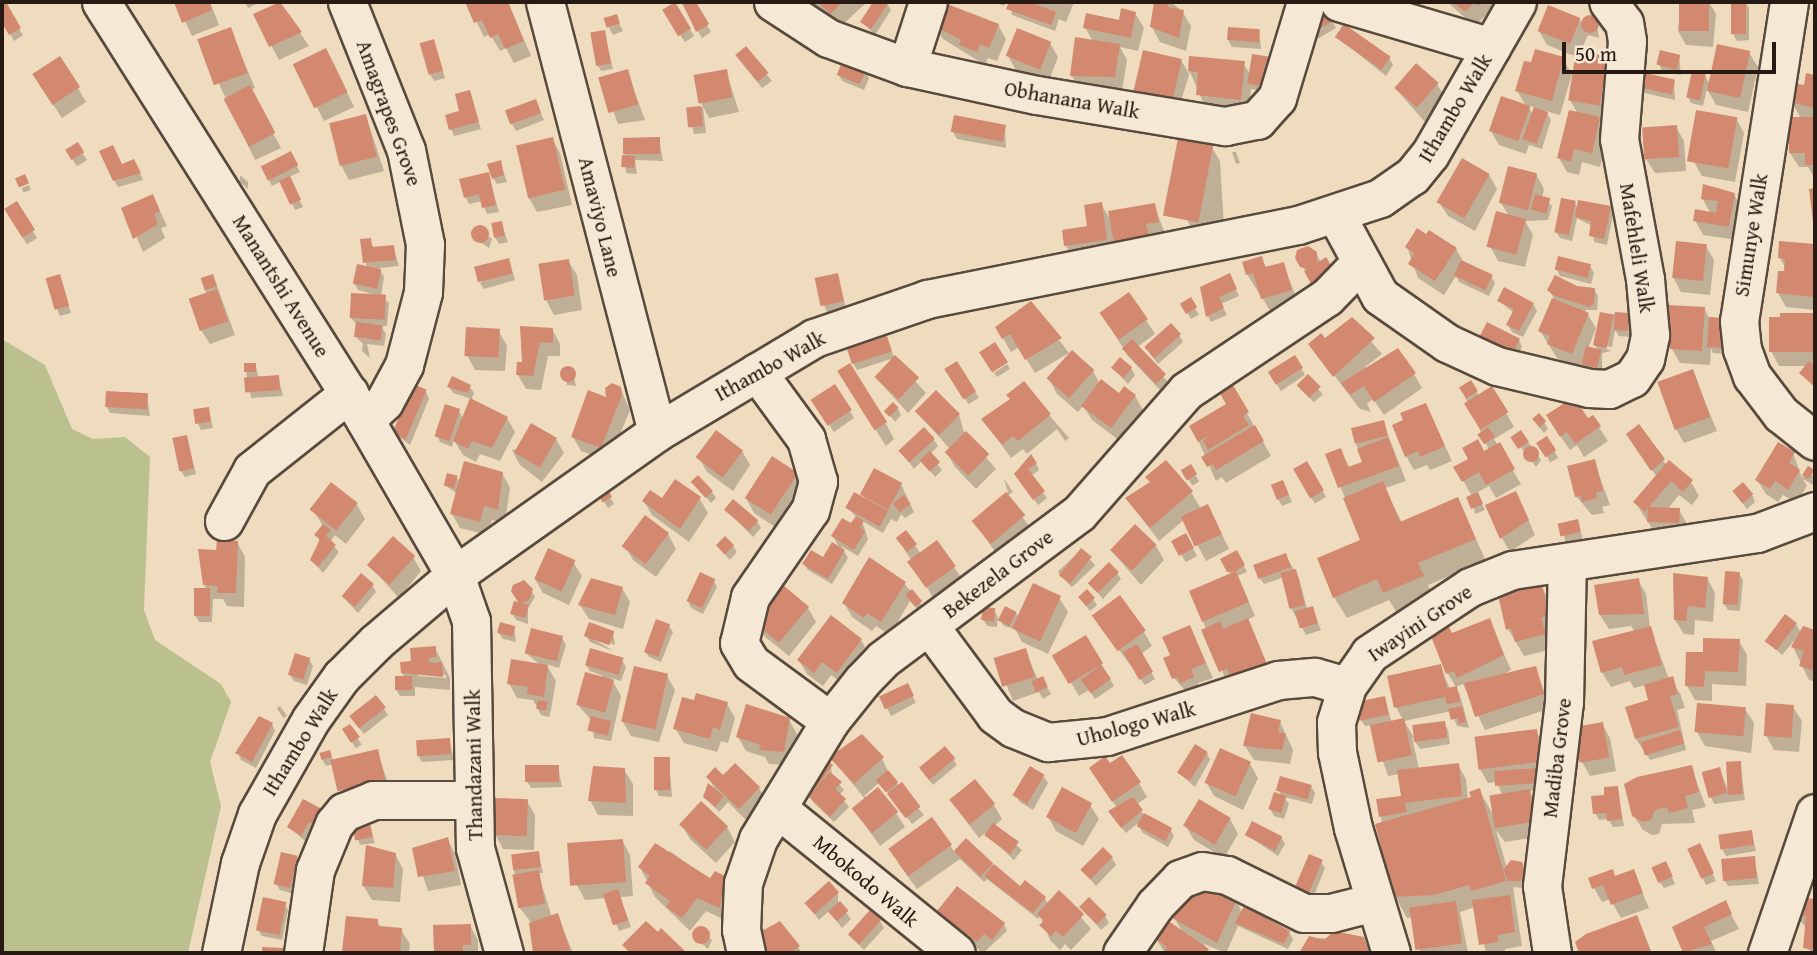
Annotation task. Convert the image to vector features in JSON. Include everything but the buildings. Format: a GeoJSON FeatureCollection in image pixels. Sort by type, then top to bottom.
{"type":"FeatureCollection","features":[{"type":"Feature","properties":{"kind":"street","name":"Manantshi Avenue"},"geometry":{"type":"LineString","coordinates":[[101,2],[357,407],[455,575]]}},
{"type":"Feature","properties":{"kind":"street","name":"Amagrapes Grove"},"geometry":{"type":"LineString","coordinates":[[225,521],[252,470],[396,385],[404,365],[423,292],[425,244],[406,150],[347,2]]}},
{"type":"Feature","properties":{"kind":"street","name":"Amaviyo Lane"},"geometry":{"type":"LineString","coordinates":[[545,2],[657,432]]}},
{"type":"Feature","properties":{"kind":"street","name":"Obhanana Walk"},"geometry":{"type":"LineString","coordinates":[[773,2],[828,38],[907,67],[1037,95],[1239,125],[1257,120],[1277,98],[1306,2]]}},
{"type":"Feature","properties":{"kind":"street"},"geometry":{"type":"LineString","coordinates":[[907,67],[928,2]]}},
{"type":"Feature","properties":{"kind":"street"},"geometry":{"type":"LineString","coordinates":[[1339,2],[1492,47]]}},
{"type":"Feature","properties":{"kind":"street","name":"Ithambo Walk"},"geometry":{"type":"LineString","coordinates":[[220,953],[240,863],[257,814],[311,719],[341,677],[376,642],[455,575],[657,432],[814,338],[927,299],[1159,255],[1336,215],[1380,198],[1412,176],[1444,131],[1517,2]]}},
{"type":"Feature","properties":{"kind":"street","name":"Mafehleli Walk"},"geometry":{"type":"LineString","coordinates":[[1336,215],[1359,264],[1380,296],[1410,320],[1497,366],[1589,388],[1609,389],[1632,378],[1645,359],[1650,335],[1645,279],[1619,139],[1626,41],[1624,23],[1608,2]]}},
{"type":"Feature","properties":{"kind":"street","name":"Simunye Walk"},"geometry":{"type":"LineString","coordinates":[[1788,2],[1739,320],[1742,349],[1752,376],[1782,414],[1815,441]]}},
{"type":"Feature","properties":{"kind":"street","name":"Bekezela Grove"},"geometry":{"type":"LineString","coordinates":[[746,953],[741,930],[743,883],[758,839],[830,721],[883,659],[930,627],[1079,513],[1186,391],[1327,297],[1359,264]]}},
{"type":"Feature","properties":{"kind":"street"},"geometry":{"type":"LineString","coordinates":[[757,372],[806,439],[818,481],[810,510],[750,597],[739,643],[751,663],[830,721]]}},
{"type":"Feature","properties":{"kind":"street","name":"Iwayini Grove"},"geometry":{"type":"LineString","coordinates":[[1391,953],[1374,902],[1337,752],[1336,722],[1347,686],[1369,654],[1470,587],[1512,570],[1757,533],[1815,511]]}},
{"type":"Feature","properties":{"kind":"street","name":"Madiba Grove"},"geometry":{"type":"LineString","coordinates":[[1552,953],[1542,886],[1564,702],[1567,562]]}},
{"type":"Feature","properties":{"kind":"street","name":"Thandazani Walk"},"geometry":{"type":"LineString","coordinates":[[455,575],[471,621],[472,800],[475,848],[504,953]]}},
{"type":"Feature","properties":{"kind":"street","name":"Uhologo Walk"},"geometry":{"type":"LineString","coordinates":[[930,627],[995,715],[1013,729],[1048,742],[1107,736],[1278,680],[1315,677],[1347,686]]}},
{"type":"Feature","properties":{"kind":"street"},"geometry":{"type":"LineString","coordinates":[[303,953],[314,870],[334,824],[344,813],[373,800],[472,800]]}},
{"type":"Feature","properties":{"kind":"street","name":"Mbokodo Walk"},"geometry":{"type":"LineString","coordinates":[[777,808],[956,953]]}},
{"type":"Feature","properties":{"kind":"street"},"geometry":{"type":"LineString","coordinates":[[1767,953],[1804,883],[1815,813]]}},
{"type":"Feature","properties":{"kind":"street"},"geometry":{"type":"LineString","coordinates":[[1122,953],[1155,905],[1180,879],[1202,871],[1227,875],[1304,913],[1331,912],[1374,902]]}},
{"type":"Feature","properties":{"kind":"green space"},"geometry":{"type":"Polygon","coordinates":[[[2,339],[45,365],[72,429],[93,439],[125,437],[150,457],[144,610],[155,640],[221,684],[231,702],[210,762],[221,806],[188,953],[2,953],[2,339]]]}}]}
